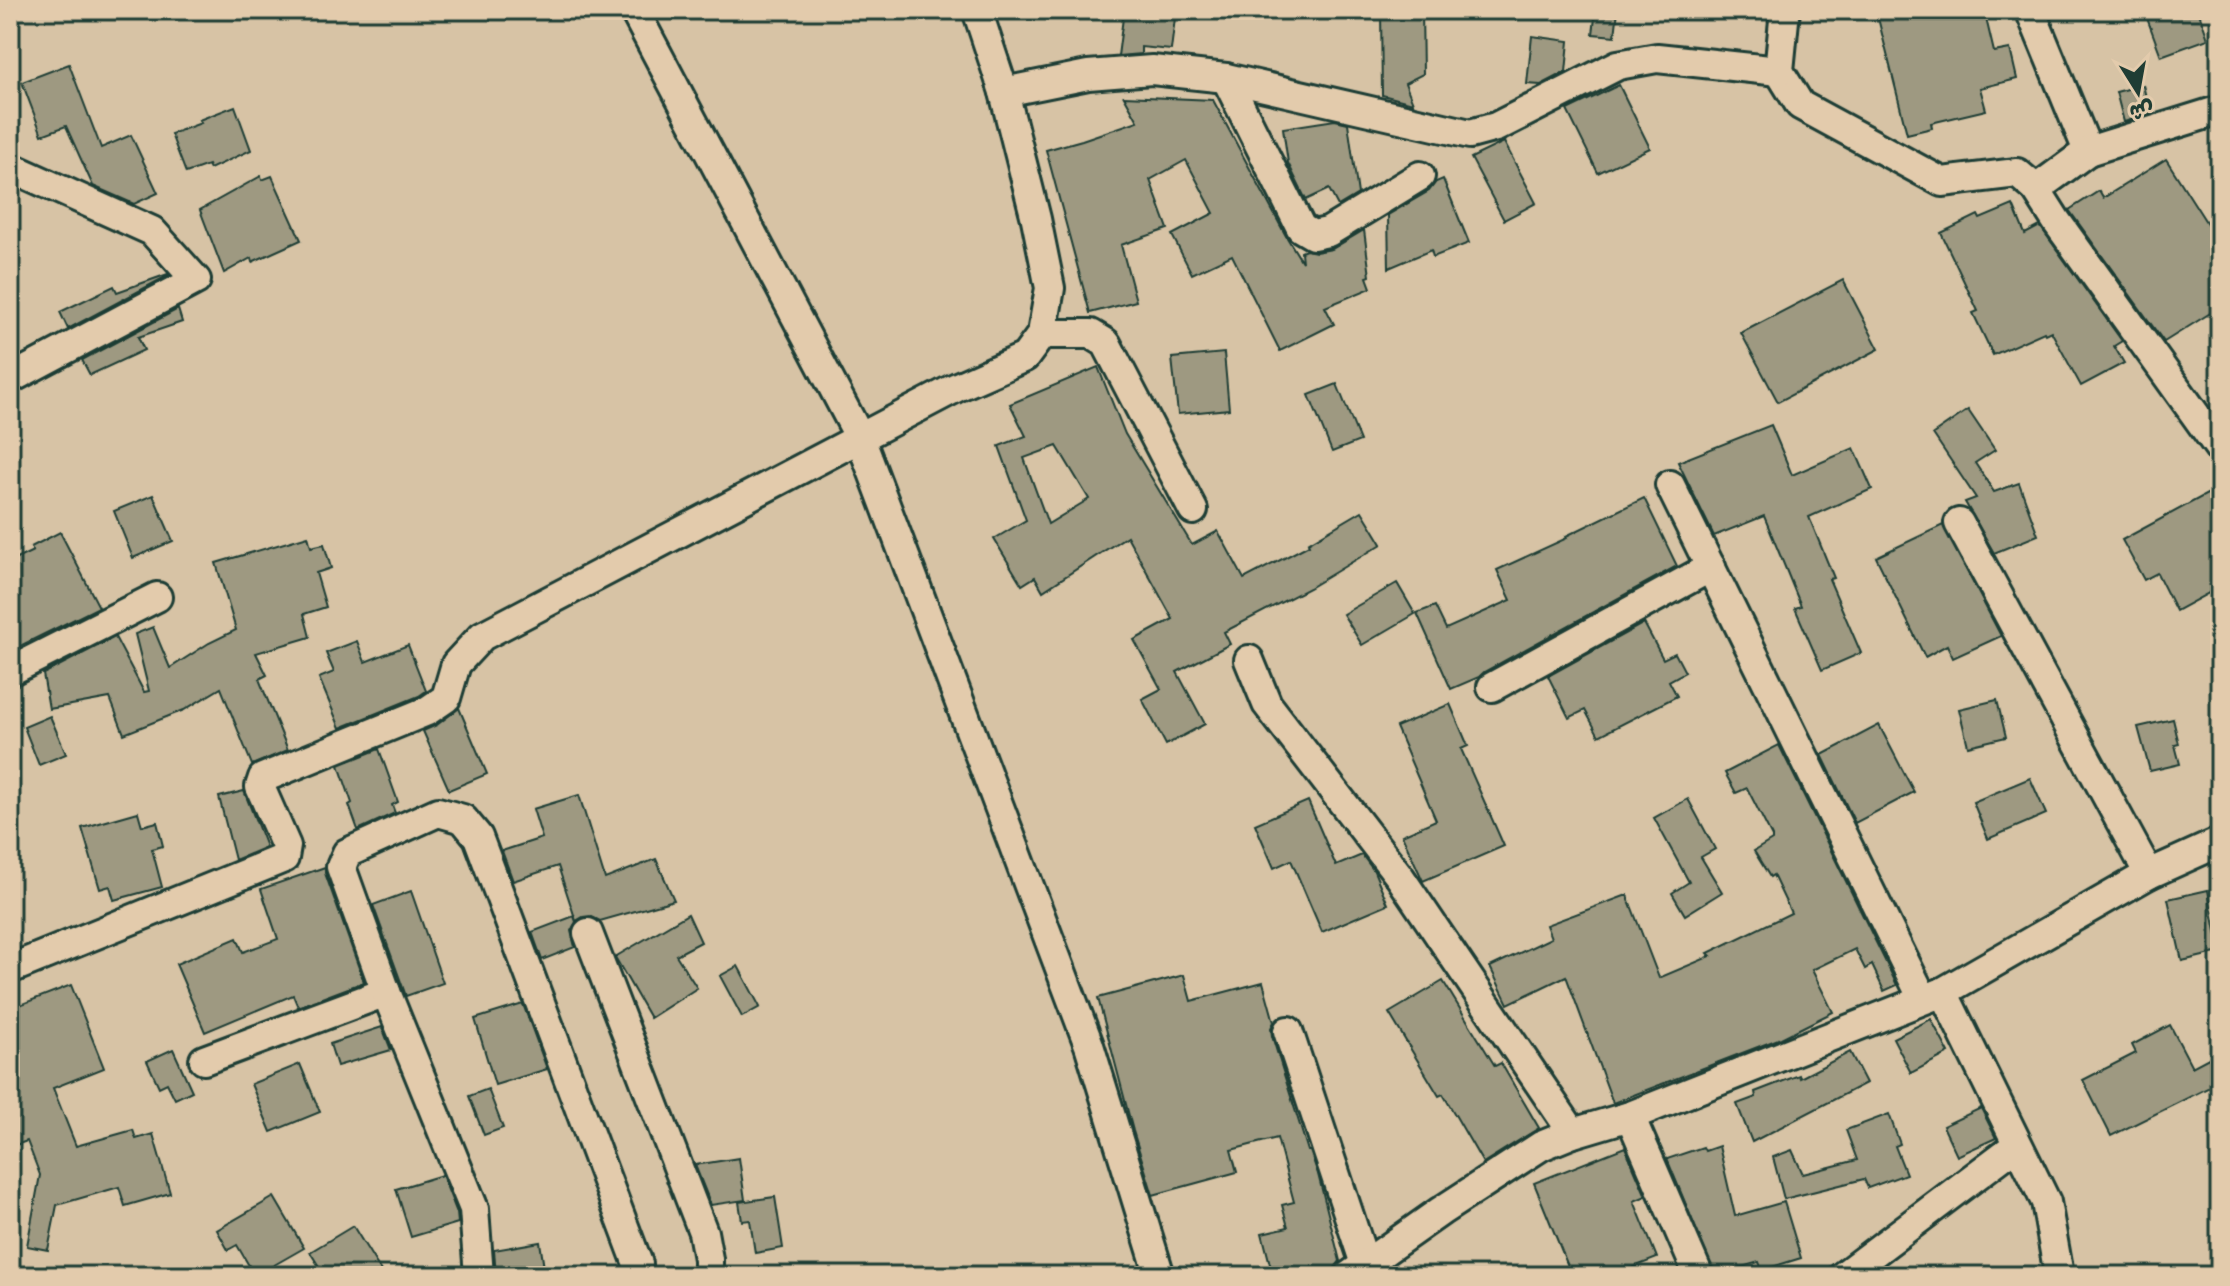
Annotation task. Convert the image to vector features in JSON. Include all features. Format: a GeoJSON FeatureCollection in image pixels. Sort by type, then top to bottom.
{"type":"FeatureCollection","features":[{"type":"Feature","properties":{"kind":"street"},"geometry":{"type":"LineString","coordinates":[[634,10],[860,438],[1089,1045],[1160,1276]]}},
{"type":"Feature","properties":{"kind":"street"},"geometry":{"type":"LineString","coordinates":[[10,969],[284,858],[286,846],[260,787],[263,778],[427,711],[446,698],[456,664],[482,636],[957,387],[1025,357],[1042,334],[1050,288],[1004,92],[977,10]]}},
{"type":"Feature","properties":{"kind":"street"},"geometry":{"type":"LineString","coordinates":[[1785,10],[1779,71],[1800,105],[1942,182],[2017,173],[2036,189],[2220,449]]}},
{"type":"Feature","properties":{"kind":"street"},"geometry":{"type":"LineString","coordinates":[[2030,10],[2088,151]]}},
{"type":"Feature","properties":{"kind":"street"},"geometry":{"type":"LineString","coordinates":[[1004,92],[1088,75],[1152,70],[1226,78],[1470,134],[1496,127],[1618,65],[1657,58],[1779,71]]}},
{"type":"Feature","properties":{"kind":"street"},"geometry":{"type":"LineString","coordinates":[[1226,78],[1301,228],[1313,235],[1328,232],[1420,176]]}},
{"type":"Feature","properties":{"kind":"street"},"geometry":{"type":"LineString","coordinates":[[2036,189],[2088,151],[2220,110]]}},
{"type":"Feature","properties":{"kind":"street"},"geometry":{"type":"LineString","coordinates":[[10,167],[152,231],[196,280],[10,379]]}},
{"type":"Feature","properties":{"kind":"street"},"geometry":{"type":"LineString","coordinates":[[1042,334],[1091,334],[1106,343],[1193,510]]}},
{"type":"Feature","properties":{"kind":"street"},"geometry":{"type":"LineString","coordinates":[[1670,485],[1933,995],[2046,1202],[2059,1275]]}},
{"type":"Feature","properties":{"kind":"street"},"geometry":{"type":"LineString","coordinates":[[1959,523],[2149,874]]}},
{"type":"Feature","properties":{"kind":"street"},"geometry":{"type":"LineString","coordinates":[[1492,687],[1711,567]]}},
{"type":"Feature","properties":{"kind":"street"},"geometry":{"type":"LineString","coordinates":[[10,671],[157,597]]}},
{"type":"Feature","properties":{"kind":"street"},"geometry":{"type":"LineString","coordinates":[[1249,660],[1267,704],[1400,877],[1573,1133]]}},
{"type":"Feature","properties":{"kind":"street"},"geometry":{"type":"LineString","coordinates":[[479,1276],[474,1209],[386,992],[341,867],[347,853],[438,812],[463,819],[478,837],[638,1264],[638,1276]]}},
{"type":"Feature","properties":{"kind":"street"},"geometry":{"type":"LineString","coordinates":[[1288,1031],[1357,1270],[1541,1146],[1630,1116],[1933,995],[2149,874],[2220,842]]}},
{"type":"Feature","properties":{"kind":"street"},"geometry":{"type":"LineString","coordinates":[[588,933],[703,1232],[708,1276]]}},
{"type":"Feature","properties":{"kind":"street"},"geometry":{"type":"LineString","coordinates":[[204,1060],[386,992]]}},
{"type":"Feature","properties":{"kind":"street"},"geometry":{"type":"LineString","coordinates":[[1630,1116],[1699,1276]]}},
{"type":"Feature","properties":{"kind":"street"},"geometry":{"type":"LineString","coordinates":[[1843,1276],[2017,1145]]}},
{"type":"Feature","properties":{"kind":"building"},"geometry":{"type":"Polygon","coordinates":[[[1124,10],[1176,10],[1171,50],[1141,47],[1141,54],[1118,56],[1124,10]]]}},
{"type":"Feature","properties":{"kind":"building"},"geometry":{"type":"Polygon","coordinates":[[[1381,10],[1422,10],[1423,74],[1405,83],[1413,103],[1382,95],[1381,10]]]}},
{"type":"Feature","properties":{"kind":"building"},"geometry":{"type":"Polygon","coordinates":[[[1596,10],[1618,10],[1615,36],[1593,34],[1596,10]]]}},
{"type":"Feature","properties":{"kind":"building"},"geometry":{"type":"Polygon","coordinates":[[[1876,10],[1917,10],[1918,18],[1950,10],[1984,10],[1994,52],[2010,49],[2017,79],[1980,88],[1986,110],[1931,123],[1932,128],[1907,134],[1876,10]]]}},
{"type":"Feature","properties":{"kind":"building"},"geometry":{"type":"Polygon","coordinates":[[[2144,10],[2198,10],[2208,39],[2161,56],[2144,10]]]}},
{"type":"Feature","properties":{"kind":"building"},"geometry":{"type":"Polygon","coordinates":[[[1532,36],[1569,41],[1566,72],[1541,85],[1527,84],[1532,36]]]}},
{"type":"Feature","properties":{"kind":"building"},"geometry":{"type":"Polygon","coordinates":[[[69,64],[101,148],[131,135],[158,193],[134,204],[93,186],[66,126],[42,135],[22,82],[69,64]]]}},
{"type":"Feature","properties":{"kind":"building"},"geometry":{"type":"Polygon","coordinates":[[[1619,85],[1650,148],[1598,173],[1567,110],[1619,85]]]}},
{"type":"Feature","properties":{"kind":"building"},"geometry":{"type":"Polygon","coordinates":[[[2143,85],[2150,114],[2124,122],[2116,92],[2143,85]]]}},
{"type":"Feature","properties":{"kind":"building"},"geometry":{"type":"Polygon","coordinates":[[[1124,96],[1213,100],[1302,262],[1301,252],[1332,249],[1364,230],[1370,276],[1367,277],[1371,288],[1325,307],[1334,324],[1280,351],[1232,255],[1192,274],[1172,235],[1214,213],[1186,160],[1150,180],[1168,229],[1121,245],[1136,301],[1090,313],[1046,150],[1138,121],[1124,96]]]}},
{"type":"Feature","properties":{"kind":"building"},"geometry":{"type":"Polygon","coordinates":[[[235,106],[251,150],[210,169],[208,165],[186,173],[171,134],[235,106]]]}},
{"type":"Feature","properties":{"kind":"building"},"geometry":{"type":"Polygon","coordinates":[[[1335,120],[1348,123],[1358,194],[1338,206],[1329,189],[1306,200],[1288,163],[1283,128],[1335,120]]]}},
{"type":"Feature","properties":{"kind":"building"},"geometry":{"type":"Polygon","coordinates":[[[1504,142],[1536,203],[1504,220],[1471,158],[1504,142]]]}},
{"type":"Feature","properties":{"kind":"building"},"geometry":{"type":"Polygon","coordinates":[[[2166,159],[2220,244],[2220,307],[2164,342],[2069,210],[2099,191],[2103,198],[2166,159]]]}},
{"type":"Feature","properties":{"kind":"building"},"geometry":{"type":"Polygon","coordinates":[[[261,176],[262,180],[272,176],[301,240],[252,262],[251,258],[224,273],[200,210],[261,176]]]}},
{"type":"Feature","properties":{"kind":"building"},"geometry":{"type":"Polygon","coordinates":[[[1443,179],[1469,243],[1433,257],[1431,250],[1389,268],[1388,215],[1443,179]]]}},
{"type":"Feature","properties":{"kind":"building"},"geometry":{"type":"Polygon","coordinates":[[[2013,205],[2025,234],[2040,226],[2122,341],[2114,346],[2124,363],[2081,386],[2051,331],[1993,355],[1973,313],[1978,311],[1941,233],[1978,215],[1980,219],[2013,205]]]}},
{"type":"Feature","properties":{"kind":"building"},"geometry":{"type":"Polygon","coordinates":[[[168,274],[68,329],[60,312],[114,286],[117,292],[168,274]]]}},
{"type":"Feature","properties":{"kind":"building"},"geometry":{"type":"Polygon","coordinates":[[[1843,280],[1879,349],[1778,402],[1741,333],[1843,280]]]}},
{"type":"Feature","properties":{"kind":"building"},"geometry":{"type":"Polygon","coordinates":[[[178,309],[182,322],[138,337],[144,350],[90,375],[82,360],[178,309]]]}},
{"type":"Feature","properties":{"kind":"building"},"geometry":{"type":"Polygon","coordinates":[[[1224,353],[1229,409],[1178,414],[1172,358],[1224,353]]]}},
{"type":"Feature","properties":{"kind":"building"},"geometry":{"type":"Polygon","coordinates":[[[1098,367],[1125,434],[1192,545],[1218,531],[1244,579],[1309,545],[1362,511],[1382,544],[1309,588],[1224,632],[1230,644],[1177,672],[1205,724],[1166,745],[1142,699],[1161,689],[1134,640],[1173,619],[1127,536],[1043,591],[1035,577],[1022,585],[994,539],[1026,520],[999,446],[1026,436],[1010,404],[1098,367]],[[1057,446],[1024,458],[1048,524],[1089,499],[1057,446]]]}},
{"type":"Feature","properties":{"kind":"building"},"geometry":{"type":"Polygon","coordinates":[[[1337,384],[1360,441],[1332,452],[1309,395],[1337,384]]]}},
{"type":"Feature","properties":{"kind":"building"},"geometry":{"type":"Polygon","coordinates":[[[1968,410],[1995,450],[1975,463],[1994,492],[2019,483],[2038,535],[1994,553],[1965,502],[1976,498],[1933,434],[1968,410]]]}},
{"type":"Feature","properties":{"kind":"building"},"geometry":{"type":"Polygon","coordinates":[[[1771,425],[1792,475],[1854,448],[1872,489],[1809,517],[1834,578],[1829,579],[1861,653],[1822,670],[1795,608],[1801,606],[1764,516],[1714,536],[1678,462],[1771,425]]]}},
{"type":"Feature","properties":{"kind":"building"},"geometry":{"type":"Polygon","coordinates":[[[2220,487],[2220,587],[2176,611],[2157,573],[2144,580],[2122,540],[2220,487]]]}},
{"type":"Feature","properties":{"kind":"building"},"geometry":{"type":"Polygon","coordinates":[[[153,495],[173,541],[133,558],[114,511],[153,495]]]}},
{"type":"Feature","properties":{"kind":"building"},"geometry":{"type":"Polygon","coordinates":[[[1644,498],[1677,566],[1479,677],[1451,689],[1417,613],[1435,606],[1446,629],[1511,600],[1497,570],[1644,498]]]}},
{"type":"Feature","properties":{"kind":"building"},"geometry":{"type":"Polygon","coordinates":[[[1943,525],[2001,636],[1953,658],[1947,645],[1925,657],[1876,557],[1943,525]]]}},
{"type":"Feature","properties":{"kind":"building"},"geometry":{"type":"Polygon","coordinates":[[[60,532],[99,607],[10,651],[10,562],[33,551],[31,547],[60,532]]]}},
{"type":"Feature","properties":{"kind":"building"},"geometry":{"type":"Polygon","coordinates":[[[308,536],[311,547],[324,544],[331,568],[316,573],[326,607],[304,614],[310,637],[256,653],[267,675],[259,679],[288,750],[252,765],[221,688],[184,710],[124,734],[110,698],[49,709],[43,674],[115,637],[144,692],[149,691],[135,634],[153,627],[170,668],[236,630],[216,563],[308,536]]]}},
{"type":"Feature","properties":{"kind":"building"},"geometry":{"type":"Polygon","coordinates":[[[1397,583],[1415,614],[1362,645],[1343,614],[1397,583]]]}},
{"type":"Feature","properties":{"kind":"building"},"geometry":{"type":"Polygon","coordinates":[[[1644,623],[1663,659],[1675,653],[1685,672],[1669,681],[1677,696],[1599,736],[1585,710],[1569,718],[1548,676],[1644,623]]]}},
{"type":"Feature","properties":{"kind":"building"},"geometry":{"type":"Polygon","coordinates":[[[357,641],[365,662],[408,645],[426,691],[340,728],[319,678],[334,672],[326,653],[357,641]]]}},
{"type":"Feature","properties":{"kind":"building"},"geometry":{"type":"Polygon","coordinates":[[[1997,700],[2006,737],[1968,746],[1959,709],[1997,700]]]}},
{"type":"Feature","properties":{"kind":"building"},"geometry":{"type":"Polygon","coordinates":[[[1450,704],[1468,746],[1461,749],[1504,846],[1423,881],[1402,835],[1436,820],[1396,727],[1450,704]]]}},
{"type":"Feature","properties":{"kind":"building"},"geometry":{"type":"Polygon","coordinates":[[[459,708],[487,774],[449,790],[423,731],[437,725],[459,708]]]}},
{"type":"Feature","properties":{"kind":"building"},"geometry":{"type":"Polygon","coordinates":[[[50,716],[66,754],[39,765],[24,727],[50,716]]]}},
{"type":"Feature","properties":{"kind":"building"},"geometry":{"type":"Polygon","coordinates":[[[2173,719],[2180,764],[2150,771],[2138,727],[2173,719]]]}},
{"type":"Feature","properties":{"kind":"building"},"geometry":{"type":"Polygon","coordinates":[[[1879,725],[1914,792],[1855,823],[1822,755],[1879,725]]]}},
{"type":"Feature","properties":{"kind":"building"},"geometry":{"type":"Polygon","coordinates":[[[1779,745],[1897,985],[1884,991],[1872,965],[1865,969],[1855,949],[1812,970],[1833,1012],[1781,1038],[1613,1103],[1566,976],[1508,1004],[1490,967],[1551,938],[1546,925],[1627,895],[1659,978],[1711,956],[1708,953],[1791,913],[1773,875],[1770,877],[1754,851],[1772,837],[1747,788],[1736,793],[1725,773],[1779,745]]]}},
{"type":"Feature","properties":{"kind":"building"},"geometry":{"type":"Polygon","coordinates":[[[379,749],[398,802],[392,805],[395,813],[358,830],[339,765],[379,749]]]}},
{"type":"Feature","properties":{"kind":"building"},"geometry":{"type":"Polygon","coordinates":[[[2030,778],[2046,814],[1988,839],[1973,802],[2030,778]]]}},
{"type":"Feature","properties":{"kind":"building"},"geometry":{"type":"Polygon","coordinates":[[[244,791],[266,847],[235,860],[219,797],[244,791]]]}},
{"type":"Feature","properties":{"kind":"building"},"geometry":{"type":"Polygon","coordinates":[[[579,795],[605,879],[656,859],[674,900],[600,921],[590,916],[576,921],[558,866],[513,881],[502,851],[542,838],[533,809],[579,795]]]}},
{"type":"Feature","properties":{"kind":"building"},"geometry":{"type":"Polygon","coordinates":[[[1688,799],[1715,849],[1701,857],[1722,892],[1685,915],[1672,893],[1689,882],[1654,818],[1688,799]]]}},
{"type":"Feature","properties":{"kind":"building"},"geometry":{"type":"Polygon","coordinates":[[[1308,801],[1336,866],[1362,855],[1374,871],[1388,904],[1322,932],[1291,860],[1274,868],[1255,824],[1308,801]]]}},
{"type":"Feature","properties":{"kind":"building"},"geometry":{"type":"Polygon","coordinates":[[[138,812],[142,826],[157,822],[163,846],[152,849],[162,887],[114,900],[110,886],[100,889],[82,828],[138,812]]]}},
{"type":"Feature","properties":{"kind":"building"},"geometry":{"type":"Polygon","coordinates":[[[325,867],[364,982],[298,1007],[293,995],[205,1032],[176,964],[237,938],[243,952],[278,939],[261,889],[325,867]]]}},
{"type":"Feature","properties":{"kind":"building"},"geometry":{"type":"Polygon","coordinates":[[[2208,890],[2220,952],[2182,961],[2168,899],[2208,890]]]}},
{"type":"Feature","properties":{"kind":"building"},"geometry":{"type":"Polygon","coordinates":[[[411,891],[443,983],[406,996],[373,905],[411,891]]]}},
{"type":"Feature","properties":{"kind":"building"},"geometry":{"type":"Polygon","coordinates":[[[688,914],[701,942],[676,955],[697,988],[650,1018],[615,957],[688,914]]]}},
{"type":"Feature","properties":{"kind":"building"},"geometry":{"type":"Polygon","coordinates":[[[574,916],[576,922],[571,931],[575,947],[542,960],[532,932],[574,916]]]}},
{"type":"Feature","properties":{"kind":"building"},"geometry":{"type":"Polygon","coordinates":[[[738,966],[760,1007],[742,1017],[720,976],[738,966]]]}},
{"type":"Feature","properties":{"kind":"building"},"geometry":{"type":"Polygon","coordinates":[[[1184,975],[1191,1001],[1263,982],[1274,1022],[1272,1036],[1318,1174],[1340,1261],[1333,1270],[1310,1276],[1273,1276],[1262,1233],[1288,1227],[1282,1205],[1294,1202],[1277,1138],[1231,1150],[1237,1172],[1153,1195],[1098,998],[1184,975]]]}},
{"type":"Feature","properties":{"kind":"building"},"geometry":{"type":"Polygon","coordinates":[[[1443,981],[1495,1066],[1501,1063],[1539,1128],[1483,1163],[1443,1094],[1439,1096],[1389,1013],[1443,981]]]}},
{"type":"Feature","properties":{"kind":"building"},"geometry":{"type":"Polygon","coordinates":[[[71,985],[104,1068],[53,1088],[76,1146],[133,1130],[136,1139],[153,1134],[170,1193],[125,1206],[119,1187],[57,1205],[48,1250],[27,1246],[40,1175],[27,1141],[10,1147],[10,1099],[14,1097],[10,1077],[10,1016],[20,1014],[17,1006],[71,985]]]}},
{"type":"Feature","properties":{"kind":"building"},"geometry":{"type":"Polygon","coordinates":[[[523,1004],[547,1069],[495,1085],[475,1019],[523,1004]]]}},
{"type":"Feature","properties":{"kind":"building"},"geometry":{"type":"Polygon","coordinates":[[[1931,1019],[1949,1053],[1911,1073],[1893,1038],[1931,1019]]]}},
{"type":"Feature","properties":{"kind":"building"},"geometry":{"type":"Polygon","coordinates":[[[2170,1025],[2192,1067],[2220,1052],[2220,1082],[2111,1136],[2083,1080],[2136,1053],[2132,1045],[2170,1025]]]}},
{"type":"Feature","properties":{"kind":"building"},"geometry":{"type":"Polygon","coordinates":[[[382,1027],[391,1050],[337,1066],[330,1044],[382,1027]]]}},
{"type":"Feature","properties":{"kind":"building"},"geometry":{"type":"Polygon","coordinates":[[[173,1049],[192,1091],[175,1099],[167,1083],[159,1087],[147,1061],[173,1049]]]}},
{"type":"Feature","properties":{"kind":"building"},"geometry":{"type":"Polygon","coordinates":[[[1850,1052],[1866,1083],[1752,1142],[1737,1104],[1756,1097],[1755,1092],[1799,1075],[1800,1078],[1850,1052]]]}},
{"type":"Feature","properties":{"kind":"building"},"geometry":{"type":"Polygon","coordinates":[[[300,1064],[320,1112],[271,1132],[251,1084],[300,1064]]]}},
{"type":"Feature","properties":{"kind":"building"},"geometry":{"type":"Polygon","coordinates":[[[488,1089],[503,1128],[484,1135],[469,1096],[488,1089]]]}},
{"type":"Feature","properties":{"kind":"building"},"geometry":{"type":"Polygon","coordinates":[[[1981,1108],[1996,1138],[1957,1156],[1943,1126],[1981,1108]]]}},
{"type":"Feature","properties":{"kind":"building"},"geometry":{"type":"Polygon","coordinates":[[[1889,1114],[1900,1144],[1895,1146],[1906,1174],[1868,1188],[1864,1179],[1784,1199],[1773,1157],[1792,1150],[1803,1174],[1857,1160],[1846,1130],[1889,1114]]]}},
{"type":"Feature","properties":{"kind":"building"},"geometry":{"type":"Polygon","coordinates":[[[1719,1146],[1735,1216],[1784,1202],[1801,1258],[1762,1270],[1759,1262],[1715,1275],[1667,1159],[1703,1147],[1705,1151],[1719,1146]]]}},
{"type":"Feature","properties":{"kind":"building"},"geometry":{"type":"Polygon","coordinates":[[[1625,1147],[1646,1196],[1634,1201],[1657,1258],[1611,1276],[1572,1276],[1534,1183],[1625,1147]]]}},
{"type":"Feature","properties":{"kind":"building"},"geometry":{"type":"Polygon","coordinates":[[[739,1158],[745,1200],[711,1205],[695,1165],[739,1158]]]}},
{"type":"Feature","properties":{"kind":"building"},"geometry":{"type":"Polygon","coordinates":[[[442,1175],[458,1223],[411,1237],[396,1189],[442,1175]]]}},
{"type":"Feature","properties":{"kind":"building"},"geometry":{"type":"Polygon","coordinates":[[[274,1197],[304,1248],[255,1276],[237,1245],[228,1250],[217,1230],[274,1197]]]}},
{"type":"Feature","properties":{"kind":"building"},"geometry":{"type":"Polygon","coordinates":[[[775,1197],[783,1248],[755,1253],[750,1220],[742,1221],[739,1202],[775,1197]]]}},
{"type":"Feature","properties":{"kind":"building"},"geometry":{"type":"Polygon","coordinates":[[[353,1226],[384,1276],[325,1276],[310,1252],[353,1226]]]}},
{"type":"Feature","properties":{"kind":"building"},"geometry":{"type":"Polygon","coordinates":[[[540,1242],[544,1268],[496,1276],[494,1250],[540,1242]]]}}]}
